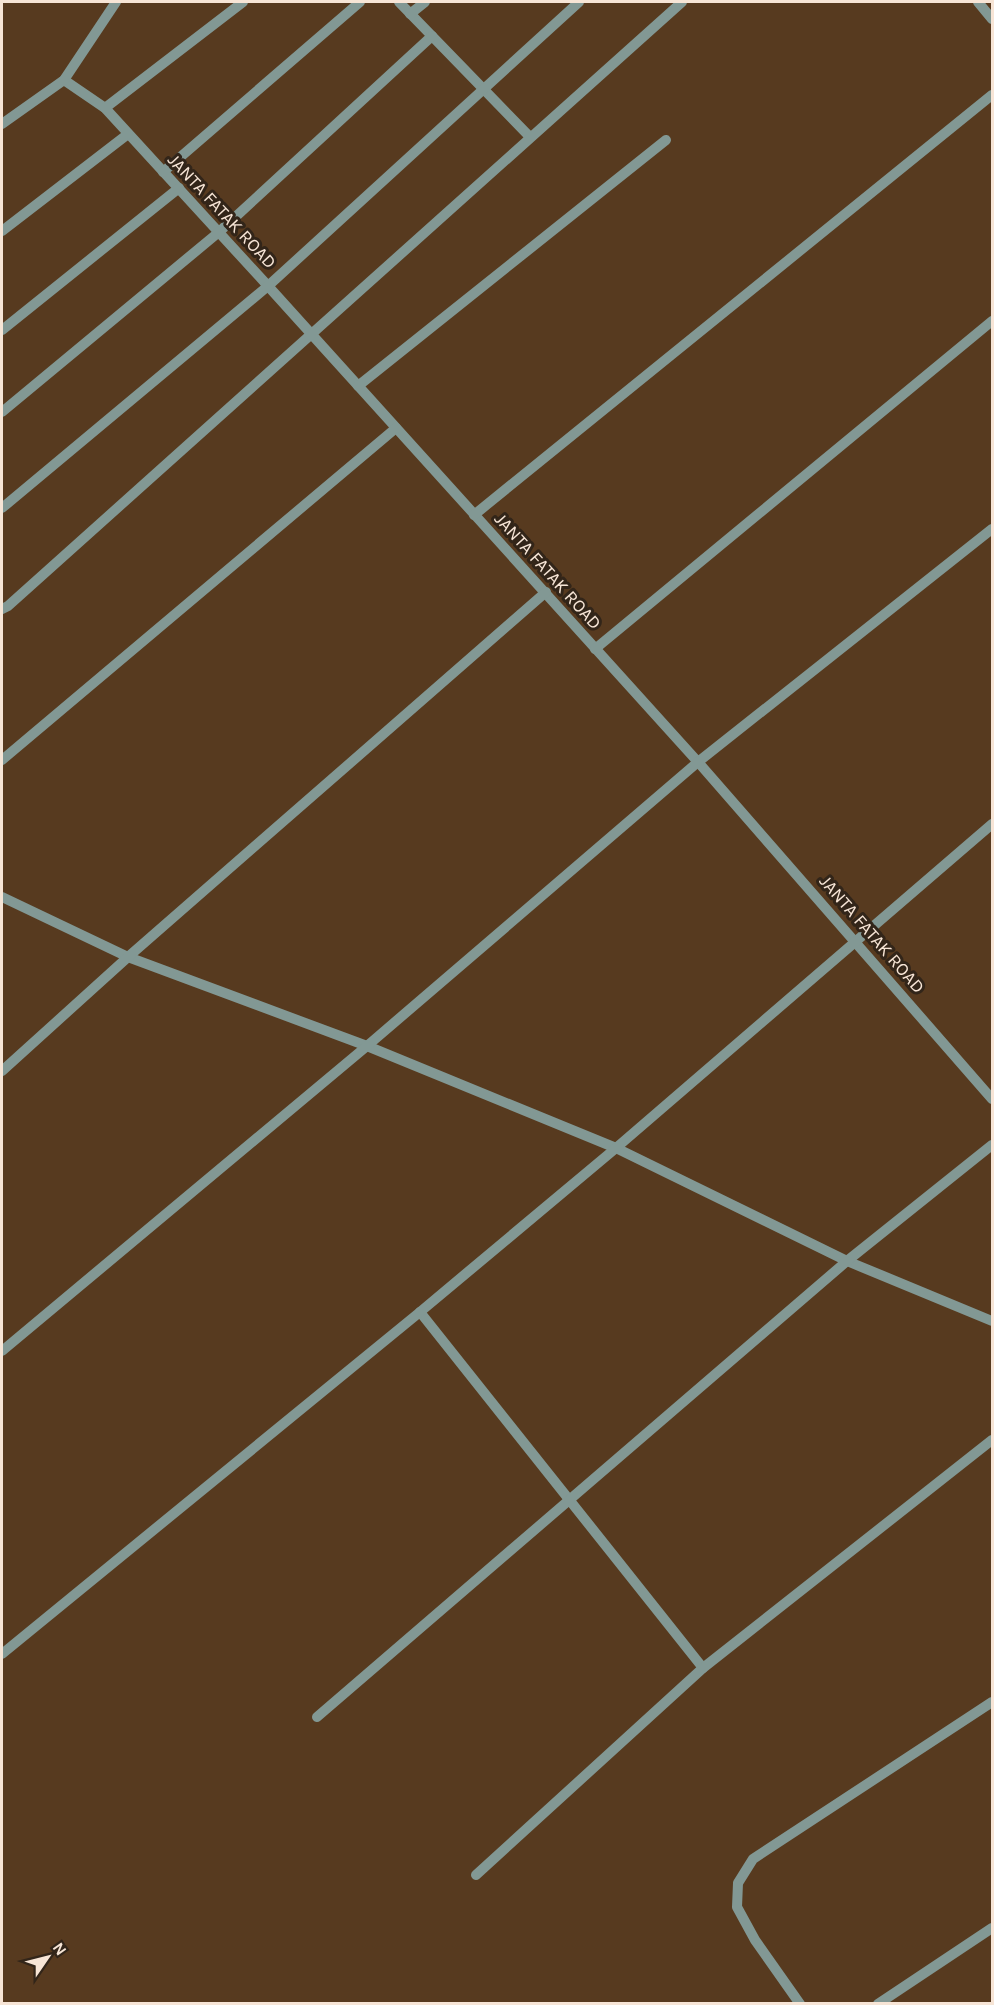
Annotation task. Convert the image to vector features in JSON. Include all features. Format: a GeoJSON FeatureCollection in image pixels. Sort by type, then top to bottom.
{"type":"FeatureCollection","features":[{"type":"Feature","properties":{"kind":"street"},"geometry":{"type":"LineString","coordinates":[[2,124],[64,81],[116,2]]}},
{"type":"Feature","properties":{"kind":"street"},"geometry":{"type":"LineString","coordinates":[[105,108],[243,2]]}},
{"type":"Feature","properties":{"kind":"street"},"geometry":{"type":"LineString","coordinates":[[163,172],[360,2]]}},
{"type":"Feature","properties":{"kind":"street"},"geometry":{"type":"LineString","coordinates":[[399,2],[530,136]]}},
{"type":"Feature","properties":{"kind":"street"},"geometry":{"type":"LineString","coordinates":[[410,14],[424,2]]}},
{"type":"Feature","properties":{"kind":"street"},"geometry":{"type":"LineString","coordinates":[[2,508],[268,286],[579,2]]}},
{"type":"Feature","properties":{"kind":"street"},"geometry":{"type":"LineString","coordinates":[[2,609],[312,335],[530,136],[682,2]]}},
{"type":"Feature","properties":{"kind":"street"},"geometry":{"type":"LineString","coordinates":[[978,2],[993,19]]}},
{"type":"Feature","properties":{"kind":"street"},"geometry":{"type":"LineString","coordinates":[[2,412],[219,232],[432,36]]}},
{"type":"Feature","properties":{"kind":"street","name":"JANTA FATAK ROAD"},"geometry":{"type":"LineString","coordinates":[[64,81],[105,108],[179,188],[698,762],[993,1099]]}},
{"type":"Feature","properties":{"kind":"street"},"geometry":{"type":"LineString","coordinates":[[474,515],[993,95]]}},
{"type":"Feature","properties":{"kind":"street"},"geometry":{"type":"LineString","coordinates":[[2,231],[128,134]]}},
{"type":"Feature","properties":{"kind":"street"},"geometry":{"type":"LineString","coordinates":[[358,386],[666,140]]}},
{"type":"Feature","properties":{"kind":"street"},"geometry":{"type":"LineString","coordinates":[[2,330],[179,188]]}},
{"type":"Feature","properties":{"kind":"street"},"geometry":{"type":"LineString","coordinates":[[595,649],[993,321]]}},
{"type":"Feature","properties":{"kind":"street"},"geometry":{"type":"LineString","coordinates":[[2,760],[396,428]]}},
{"type":"Feature","properties":{"kind":"street"},"geometry":{"type":"LineString","coordinates":[[2,1351],[367,1046],[698,762],[993,530]]}},
{"type":"Feature","properties":{"kind":"street"},"geometry":{"type":"LineString","coordinates":[[2,1071],[128,957],[546,592]]}},
{"type":"Feature","properties":{"kind":"street"},"geometry":{"type":"LineString","coordinates":[[2,1654],[420,1312],[616,1148],[993,824]]}},
{"type":"Feature","properties":{"kind":"street"},"geometry":{"type":"LineString","coordinates":[[2,897],[128,957],[367,1046],[616,1148],[847,1261],[993,1321]]}},
{"type":"Feature","properties":{"kind":"street"},"geometry":{"type":"LineString","coordinates":[[317,1717],[847,1261],[993,1145]]}},
{"type":"Feature","properties":{"kind":"street"},"geometry":{"type":"LineString","coordinates":[[420,1312],[703,1668]]}},
{"type":"Feature","properties":{"kind":"street"},"geometry":{"type":"LineString","coordinates":[[477,1875],[703,1668],[993,1440]]}},
{"type":"Feature","properties":{"kind":"street"},"geometry":{"type":"LineString","coordinates":[[800,2004],[755,1940],[737,1907],[738,1883],[753,1859],[993,1702]]}},
{"type":"Feature","properties":{"kind":"street"},"geometry":{"type":"LineString","coordinates":[[878,2004],[993,1928]]}}]}
